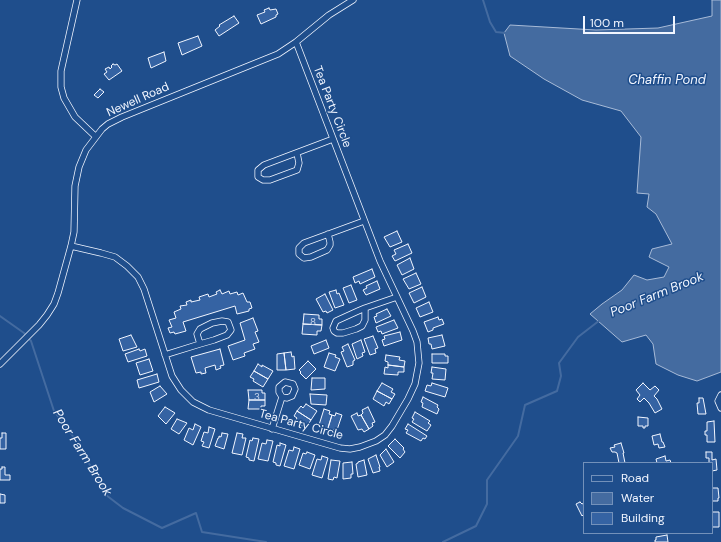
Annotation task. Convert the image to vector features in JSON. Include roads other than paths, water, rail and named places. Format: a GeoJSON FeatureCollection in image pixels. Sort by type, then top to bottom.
{"type":"FeatureCollection","features":[{"type":"Feature","properties":{"kind":"street"},"geometry":{"type":"LineString","coordinates":[[77,0],[61,71],[61,87],[64,98],[72,112],[78,120],[95,136]]}},
{"type":"Feature","properties":{"kind":"street","name":"Newell Road"},"geometry":{"type":"LineString","coordinates":[[0,364],[47,315],[54,304],[71,246],[75,220],[76,177],[82,158],[95,136],[108,124],[122,117],[278,54],[296,42],[329,15],[353,0]]}},
{"type":"Feature","properties":{"kind":"street","name":"Tea Party Circle"},"geometry":{"type":"LineString","coordinates":[[71,246],[115,257],[133,271],[138,277],[144,289],[174,381],[184,394],[193,402],[209,410],[272,429],[331,446],[350,449],[370,444],[389,431],[411,394],[417,379],[419,368],[415,336],[380,261],[296,42]]}},
{"type":"Feature","properties":{"kind":"street"},"geometry":{"type":"LineString","coordinates":[[297,153],[299,163],[297,170],[270,180],[263,180],[258,177],[258,170],[264,165],[333,139]]}},
{"type":"Feature","properties":{"kind":"street"},"geometry":{"type":"LineString","coordinates":[[328,234],[330,246],[327,250],[311,257],[304,258],[299,254],[299,248],[304,243],[364,220]]}},
{"type":"Feature","properties":{"kind":"street"},"geometry":{"type":"LineString","coordinates":[[365,308],[365,320],[362,326],[343,333],[337,333],[334,330],[333,328],[336,321],[365,308],[397,297]]}},
{"type":"Feature","properties":{"kind":"street"},"geometry":{"type":"LineString","coordinates":[[165,355],[200,344],[227,335],[231,330],[228,322],[222,321],[212,323],[200,329],[197,334],[200,344]]}},
{"type":"Feature","properties":{"kind":"street"},"geometry":{"type":"LineString","coordinates":[[721,395],[718,401],[721,408]]}},
{"type":"Feature","properties":{"kind":"street"},"geometry":{"type":"LineString","coordinates":[[272,429],[282,397]]}},
{"type":"Feature","properties":{"kind":"water","name":"Chaffin Pond"},"geometry":{"type":"Polygon","coordinates":[[[712,0],[721,0],[721,372],[697,381],[678,375],[656,364],[653,344],[646,335],[622,342],[590,314],[622,290],[634,275],[647,280],[664,277],[669,267],[649,257],[652,249],[672,244],[656,214],[647,207],[649,194],[637,193],[641,137],[621,111],[582,100],[544,79],[510,56],[504,33],[510,25],[596,30],[658,28],[712,16],[712,0]]]}},
{"type":"Feature","properties":{"kind":"waterway"},"geometry":{"type":"LineString","coordinates":[[483,0],[490,22],[496,32],[506,33]]}},
{"type":"Feature","properties":{"kind":"waterway","name":"Poor Farm Brook"},"geometry":{"type":"LineString","coordinates":[[0,316],[24,333],[31,341],[54,411],[78,443],[106,495],[123,508],[162,528],[196,513],[202,532],[266,542]]}},
{"type":"Feature","properties":{"kind":"waterway","name":"Poor Farm Brook"},"geometry":{"type":"LineString","coordinates":[[443,542],[476,526],[487,504],[487,480],[518,436],[525,405],[557,391],[561,376],[559,363],[578,337],[600,320]]}}]}
